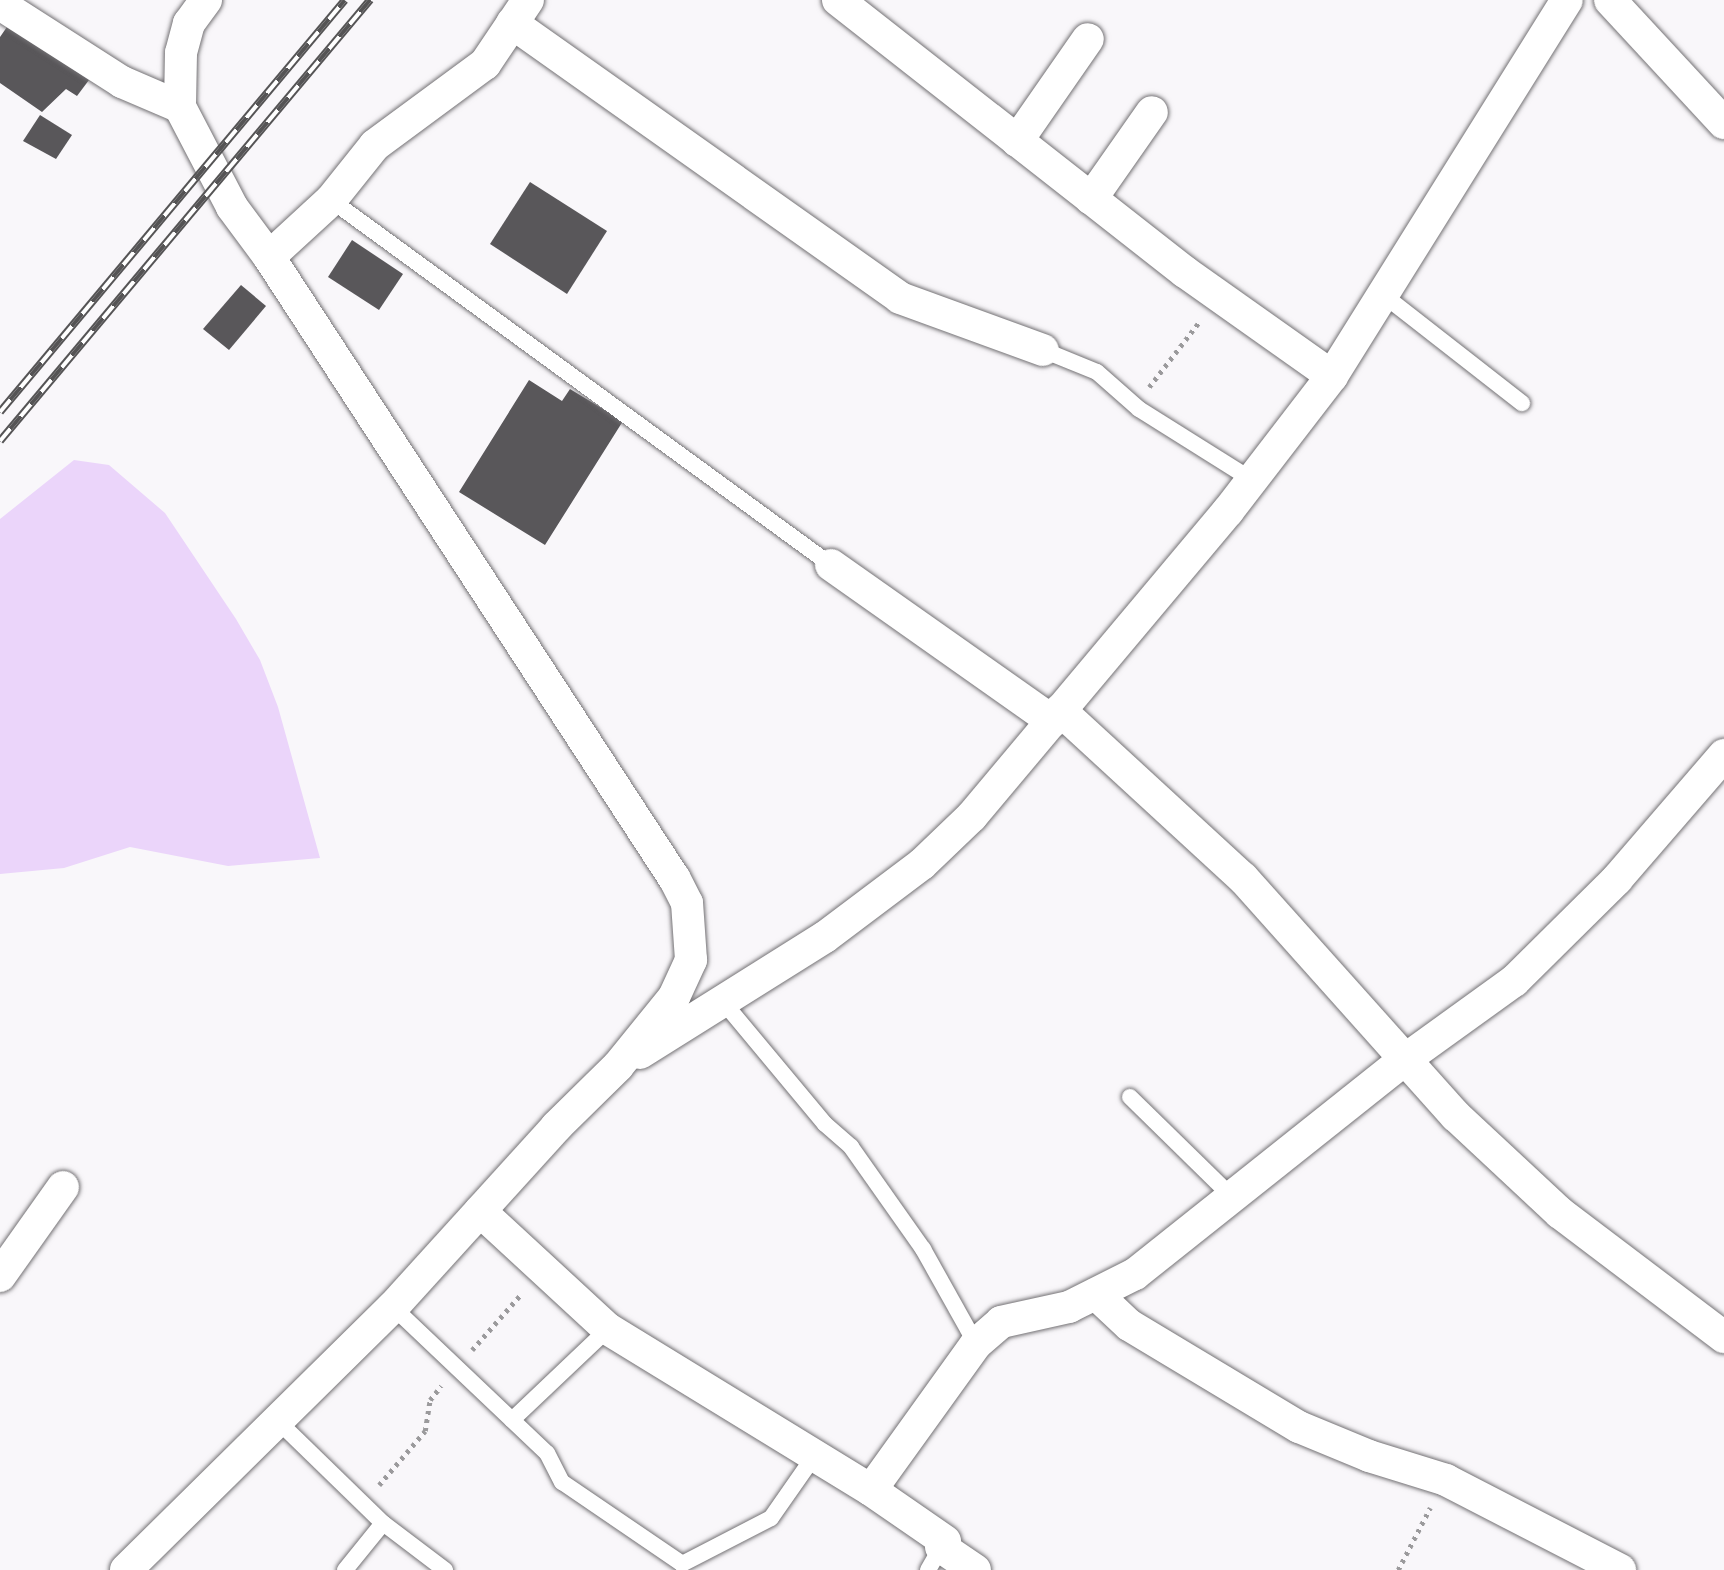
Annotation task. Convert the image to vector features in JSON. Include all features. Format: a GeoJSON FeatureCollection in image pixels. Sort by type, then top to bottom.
{"type":"FeatureCollection","features":[{"type":"Feature","properties":{"kind":"street"},"geometry":{"type":"LineString","coordinates":[[126,1570],[280,1423],[393,1307],[618,1066],[674,998],[691,960],[687,903],[269,257],[232,208],[180,107],[181,53],[189,23],[206,0]]}},
{"type":"Feature","properties":{"kind":"street"},"geometry":{"type":"LineString","coordinates":[[838,0],[1091,199],[1219,296],[1332,376]]}},
{"type":"Feature","properties":{"kind":"street"},"geometry":{"type":"LineString","coordinates":[[618,1066],[725,1004],[825,937],[922,864],[972,816],[1252,480],[1332,376],[1381,293],[1567,0]]}},
{"type":"Feature","properties":{"kind":"street"},"geometry":{"type":"LineString","coordinates":[[1610,0],[1724,123]]}},
{"type":"Feature","properties":{"kind":"street"},"geometry":{"type":"LineString","coordinates":[[0,4],[122,82],[180,107]]}},
{"type":"Feature","properties":{"kind":"street"},"geometry":{"type":"LineString","coordinates":[[269,257],[331,200],[375,145],[485,64],[520,12],[900,298],[1043,350]]}},
{"type":"Feature","properties":{"kind":"street"},"geometry":{"type":"LineString","coordinates":[[1017,141],[1088,39]]}},
{"type":"Feature","properties":{"kind":"street"},"geometry":{"type":"LineString","coordinates":[[1091,199],[1152,112]]}},
{"type":"Feature","properties":{"kind":"street"},"geometry":{"type":"LineString","coordinates":[[831,565],[1056,716],[1243,878],[1403,1061],[1560,1213],[1724,1337]]}},
{"type":"Feature","properties":{"kind":"street"},"geometry":{"type":"LineString","coordinates":[[871,1490],[976,1344],[1001,1322],[1069,1307],[1135,1274],[1403,1061],[1514,981],[1567,931],[1724,755]]}},
{"type":"Feature","properties":{"kind":"street"},"geometry":{"type":"LineString","coordinates":[[0,1276],[63,1187]]}},
{"type":"Feature","properties":{"kind":"street"},"geometry":{"type":"LineString","coordinates":[[480,1211],[608,1329],[871,1490],[938,1553],[975,1570]]}},
{"type":"Feature","properties":{"kind":"street"},"geometry":{"type":"LineString","coordinates":[[1096,1294],[1129,1325],[1300,1427],[1369,1457],[1446,1480],[1620,1570]]}},
{"type":"Feature","properties":{"kind":"lane"},"geometry":{"type":"LineString","coordinates":[[331,200],[831,565]]}},
{"type":"Feature","properties":{"kind":"lane"},"geometry":{"type":"LineString","coordinates":[[1381,293],[1522,403]]}},
{"type":"Feature","properties":{"kind":"lane"},"geometry":{"type":"LineString","coordinates":[[1043,350],[1097,372],[1136,406],[1252,480]]}},
{"type":"Feature","properties":{"kind":"lane"},"geometry":{"type":"LineString","coordinates":[[725,1004],[825,1124],[851,1147],[923,1249],[976,1344]]}},
{"type":"Feature","properties":{"kind":"lane"},"geometry":{"type":"LineString","coordinates":[[1130,1097],[1231,1196]]}},
{"type":"Feature","properties":{"kind":"lane"},"geometry":{"type":"LineString","coordinates":[[393,1307],[547,1452],[562,1482],[682,1564],[771,1518],[815,1455]]}},
{"type":"Feature","properties":{"kind":"lane"},"geometry":{"type":"LineString","coordinates":[[512,1420],[608,1329]]}},
{"type":"Feature","properties":{"kind":"lane"},"geometry":{"type":"LineString","coordinates":[[280,1423],[383,1522],[445,1570]]}},
{"type":"Feature","properties":{"kind":"lane"},"geometry":{"type":"LineString","coordinates":[[345,1570],[383,1522]]}},
{"type":"Feature","properties":{"kind":"path"},"geometry":{"type":"LineString","coordinates":[[1136,406],[1219,296]]}},
{"type":"Feature","properties":{"kind":"path"},"geometry":{"type":"LineString","coordinates":[[1398,1570],[1446,1480]]}},
{"type":"Feature","properties":{"kind":"shaded area"},"geometry":{"type":"Polygon","coordinates":[[[74,460],[109,465],[165,513],[236,619],[260,660],[278,707],[320,858],[228,866],[130,847],[64,868],[0,874],[0,519],[74,460]]]}},
{"type":"Feature","properties":{"kind":"building"},"geometry":{"type":"Polygon","coordinates":[[[9,24],[89,80],[77,96],[66,89],[42,112],[0,83],[0,37],[9,24]]]}},
{"type":"Feature","properties":{"kind":"building"},"geometry":{"type":"Polygon","coordinates":[[[40,115],[72,135],[56,159],[23,141],[40,115]]]}},
{"type":"Feature","properties":{"kind":"building"},"geometry":{"type":"Polygon","coordinates":[[[530,182],[607,231],[567,294],[490,244],[530,182]]]}},
{"type":"Feature","properties":{"kind":"building"},"geometry":{"type":"Polygon","coordinates":[[[352,240],[403,274],[379,310],[328,277],[352,240]]]}},
{"type":"Feature","properties":{"kind":"building"},"geometry":{"type":"Polygon","coordinates":[[[241,285],[266,306],[229,350],[203,329],[241,285]]]}},
{"type":"Feature","properties":{"kind":"building"},"geometry":{"type":"Polygon","coordinates":[[[529,380],[562,401],[570,389],[623,421],[545,545],[459,492],[529,380]]]}},
{"type":"Feature","properties":{"kind":"railway"},"geometry":{"type":"LineString","coordinates":[[0,412],[345,0]]}},
{"type":"Feature","properties":{"kind":"railway"},"geometry":{"type":"LineString","coordinates":[[0,441],[370,0]]}}]}
